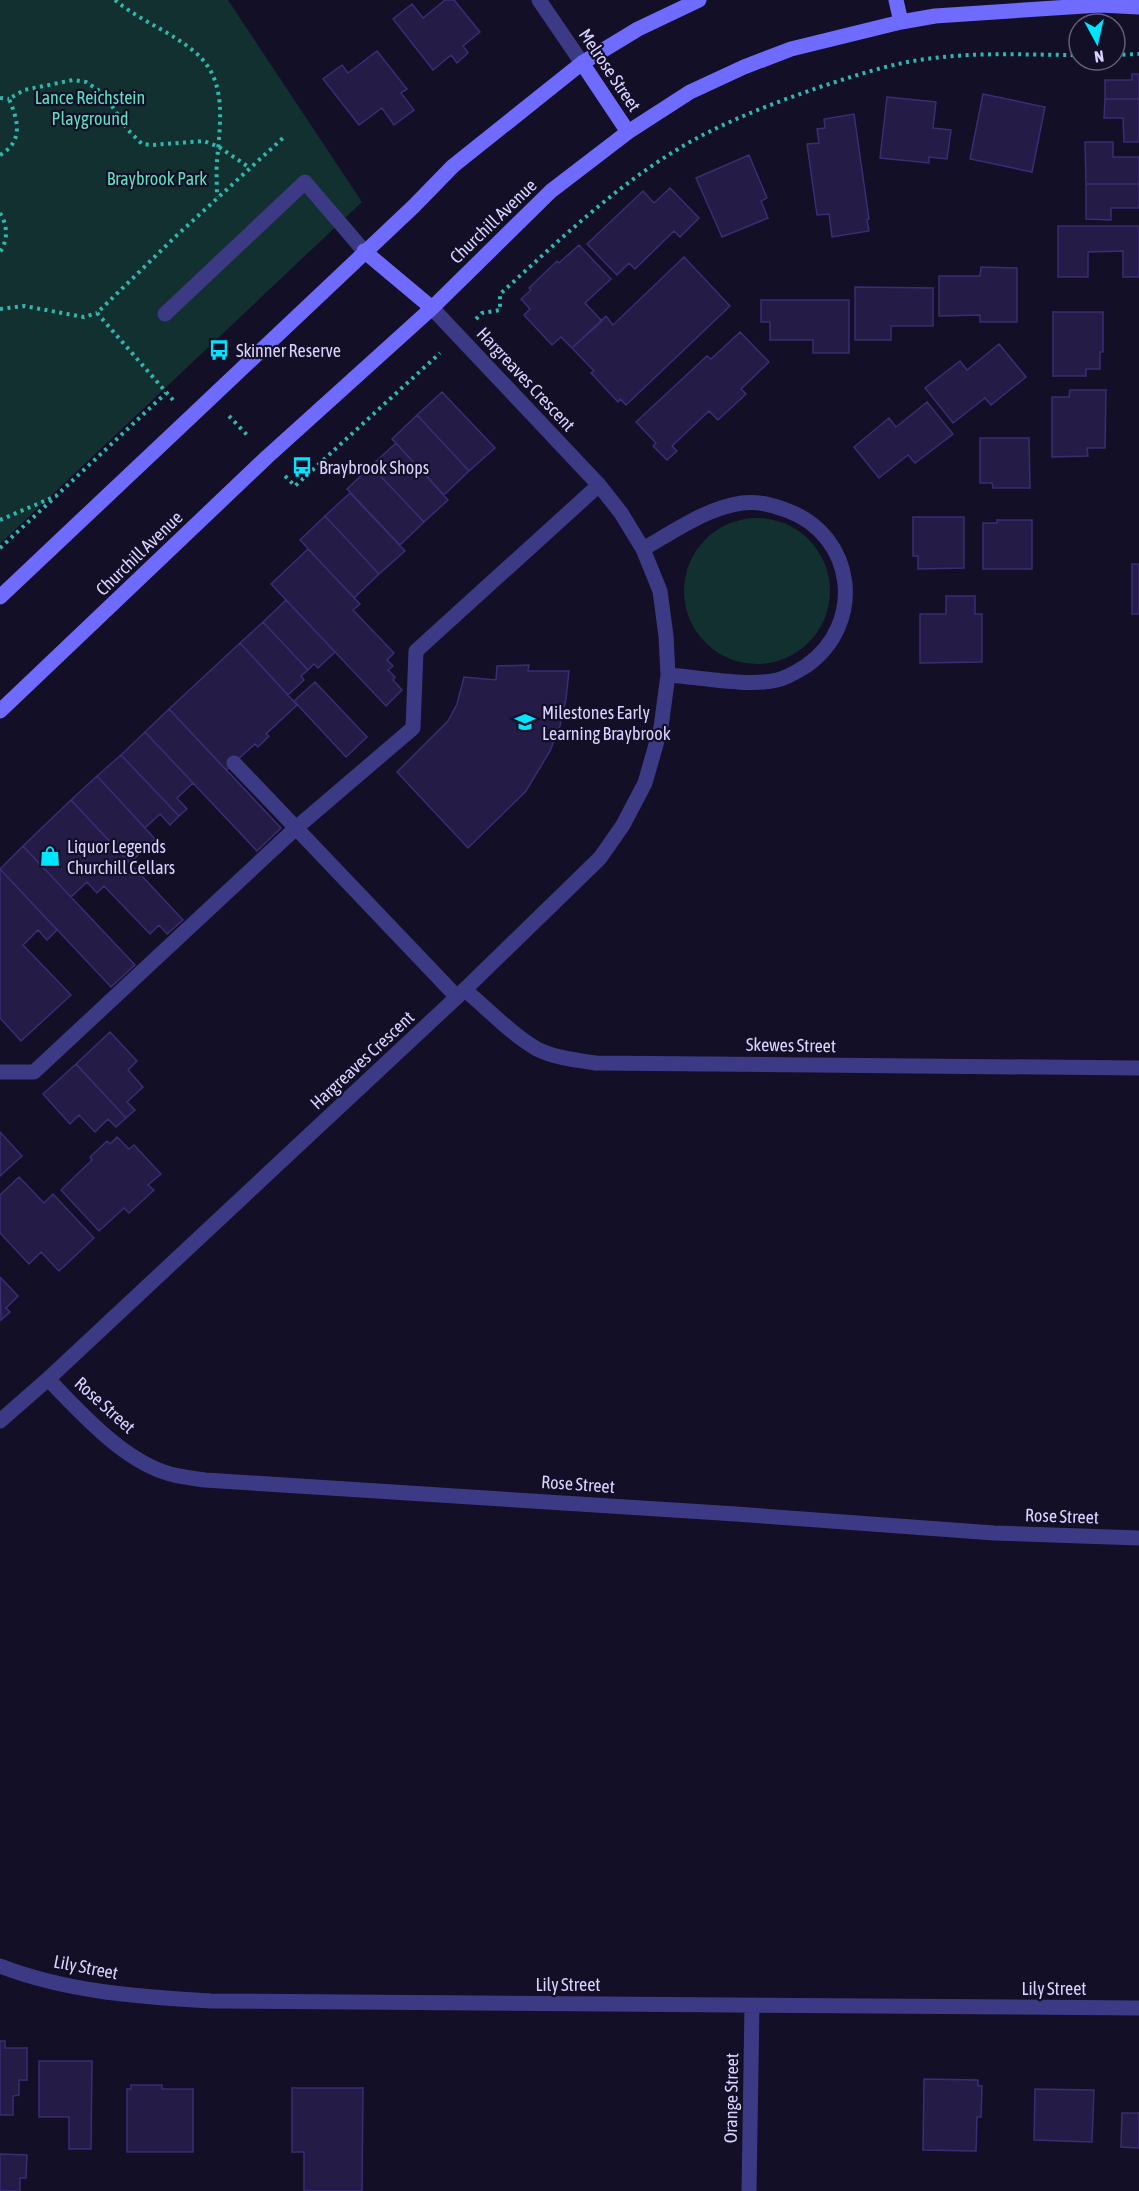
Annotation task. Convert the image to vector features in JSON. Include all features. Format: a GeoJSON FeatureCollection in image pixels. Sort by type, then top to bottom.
{"type":"FeatureCollection","features":[{"type":"Feature","properties":{"kind":"main road"},"geometry":{"type":"LineString","coordinates":[[0,597],[414,206],[453,166],[582,63],[638,29],[699,0]]}},
{"type":"Feature","properties":{"kind":"main road"},"geometry":{"type":"LineString","coordinates":[[896,0],[901,22]]}},
{"type":"Feature","properties":{"kind":"main road","name":"Churchill Avenue"},"geometry":{"type":"LineString","coordinates":[[0,711],[267,457],[432,308],[551,191],[628,132],[690,92],[744,67],[791,49],[901,22],[934,16],[1100,5],[1139,7]]}},
{"type":"Feature","properties":{"kind":"main road","name":"Melrose Street"},"geometry":{"type":"LineString","coordinates":[[582,63],[628,132]]}},
{"type":"Feature","properties":{"kind":"main road","name":"Hargreaves Crescent"},"geometry":{"type":"LineString","coordinates":[[364,251],[432,308]]}},
{"type":"Feature","properties":{"kind":"street","name":"Melrose Street"},"geometry":{"type":"LineString","coordinates":[[539,0],[582,63]]}},
{"type":"Feature","properties":{"kind":"street"},"geometry":{"type":"LineString","coordinates":[[165,314],[305,182],[364,251]]}},
{"type":"Feature","properties":{"kind":"street","name":"Hargreaves Crescent"},"geometry":{"type":"LineString","coordinates":[[0,1421],[48,1379],[461,994],[600,858],[623,825],[645,783],[661,727],[668,675],[660,591],[643,549],[621,513],[599,485],[432,308]]}},
{"type":"Feature","properties":{"kind":"street"},"geometry":{"type":"LineString","coordinates":[[0,1072],[34,1072],[296,828],[413,728],[416,651],[599,485]]}},
{"type":"Feature","properties":{"kind":"street"},"geometry":{"type":"LineString","coordinates":[[643,549],[712,511],[743,502],[771,505],[797,514],[825,534],[841,559],[846,582],[845,607],[836,634],[820,656],[800,670],[778,680],[748,682],[668,675]]}},
{"type":"Feature","properties":{"kind":"street","name":"Skewes Street"},"geometry":{"type":"LineString","coordinates":[[234,763],[461,994],[522,1039],[539,1049],[565,1059],[596,1063],[1139,1068]]}},
{"type":"Feature","properties":{"kind":"street","name":"Rose Street"},"geometry":{"type":"LineString","coordinates":[[48,1379],[95,1427],[144,1464],[165,1473],[206,1480],[994,1533],[1139,1538]]}},
{"type":"Feature","properties":{"kind":"street","name":"Lily Street"},"geometry":{"type":"LineString","coordinates":[[0,1966],[78,1988],[145,1997],[211,2001],[1139,2008]]}},
{"type":"Feature","properties":{"kind":"street","name":"Orange Street"},"geometry":{"type":"LineString","coordinates":[[749,2191],[752,2005]]}},
{"type":"Feature","properties":{"kind":"path"},"geometry":{"type":"LineString","coordinates":[[115,0],[196,53],[209,69],[218,87],[221,115],[217,198],[283,138]]}},
{"type":"Feature","properties":{"kind":"path"},"geometry":{"type":"LineString","coordinates":[[211,396],[295,486],[482,313],[500,310],[500,294],[594,209],[626,184],[698,137],[773,104],[853,76],[912,61],[963,56],[1067,55]]}},
{"type":"Feature","properties":{"kind":"path"},"geometry":{"type":"LineString","coordinates":[[0,98],[9,99],[24,90],[73,80],[86,82],[101,92],[142,144],[204,141],[219,147],[250,168]]}},
{"type":"Feature","properties":{"kind":"path"},"geometry":{"type":"LineString","coordinates":[[0,155],[13,142],[18,132],[16,115],[9,99]]}},
{"type":"Feature","properties":{"kind":"path"},"geometry":{"type":"LineString","coordinates":[[0,213],[6,230],[0,252]]}},
{"type":"Feature","properties":{"kind":"path"},"geometry":{"type":"LineString","coordinates":[[0,309],[24,306],[84,317],[97,313]]}},
{"type":"Feature","properties":{"kind":"path"},"geometry":{"type":"LineString","coordinates":[[0,548],[166,393]]}},
{"type":"Feature","properties":{"kind":"path"},"geometry":{"type":"LineString","coordinates":[[0,520],[56,496]]}},
{"type":"Feature","properties":{"kind":"green space","name":"Braybrook Park"},"geometry":{"type":"Polygon","coordinates":[[[0,0],[228,0],[362,202],[0,544],[0,0]]]}},
{"type":"Feature","properties":{"kind":"green space"},"geometry":{"type":"Polygon","coordinates":[[[757,518],[785,524],[808,540],[824,563],[830,591],[824,619],[808,642],[785,658],[757,664],[729,658],[706,642],[690,619],[684,591],[690,563],[706,540],[729,524],[757,518]]]}},
{"type":"Feature","properties":{"kind":"building"},"geometry":{"type":"Polygon","coordinates":[[[445,0],[454,0],[480,32],[463,46],[468,53],[457,63],[451,55],[433,70],[393,19],[412,4],[423,18],[445,0]]]}},
{"type":"Feature","properties":{"kind":"building"},"geometry":{"type":"Polygon","coordinates":[[[377,51],[407,89],[401,93],[414,110],[394,125],[382,108],[359,125],[323,79],[342,65],[348,73],[377,51]]]}},
{"type":"Feature","properties":{"kind":"building"},"geometry":{"type":"Polygon","coordinates":[[[1132,74],[1139,74],[1139,99],[1105,99],[1105,80],[1132,80],[1132,74]]]}},
{"type":"Feature","properties":{"kind":"building"},"geometry":{"type":"Polygon","coordinates":[[[983,94],[1045,107],[1032,172],[970,159],[983,94]]]}},
{"type":"Feature","properties":{"kind":"building"},"geometry":{"type":"Polygon","coordinates":[[[887,97],[936,102],[933,128],[951,130],[947,159],[929,157],[929,163],[880,158],[887,97]]]}},
{"type":"Feature","properties":{"kind":"building"},"geometry":{"type":"Polygon","coordinates":[[[1105,99],[1139,99],[1139,142],[1124,142],[1123,118],[1104,118],[1105,99]]]}},
{"type":"Feature","properties":{"kind":"building"},"geometry":{"type":"Polygon","coordinates":[[[854,114],[869,231],[832,237],[829,214],[817,215],[807,144],[819,143],[817,129],[825,128],[824,119],[854,114]]]}},
{"type":"Feature","properties":{"kind":"building"},"geometry":{"type":"Polygon","coordinates":[[[1085,142],[1113,142],[1113,157],[1139,157],[1139,184],[1086,184],[1085,142]]]}},
{"type":"Feature","properties":{"kind":"building"},"geometry":{"type":"Polygon","coordinates":[[[749,155],[767,198],[761,201],[768,218],[722,237],[696,178],[749,155]]]}},
{"type":"Feature","properties":{"kind":"building"},"geometry":{"type":"Polygon","coordinates":[[[1086,184],[1139,184],[1139,208],[1111,208],[1111,220],[1086,219],[1086,184]]]}},
{"type":"Feature","properties":{"kind":"building"},"geometry":{"type":"Polygon","coordinates":[[[670,188],[699,218],[680,237],[674,231],[635,269],[629,263],[617,275],[587,244],[643,191],[654,203],[670,188]]]}},
{"type":"Feature","properties":{"kind":"building"},"geometry":{"type":"Polygon","coordinates":[[[1058,226],[1139,226],[1139,277],[1123,277],[1123,251],[1088,252],[1088,277],[1058,277],[1058,226]]]}},
{"type":"Feature","properties":{"kind":"building"},"geometry":{"type":"Polygon","coordinates":[[[579,245],[611,279],[585,303],[602,321],[572,348],[561,337],[552,345],[524,315],[530,309],[521,299],[557,261],[559,263],[579,245]]]}},
{"type":"Feature","properties":{"kind":"building"},"geometry":{"type":"Polygon","coordinates":[[[684,257],[730,306],[626,405],[620,399],[618,402],[591,373],[594,371],[572,348],[606,316],[613,325],[684,257]]]}},
{"type":"Feature","properties":{"kind":"building"},"geometry":{"type":"Polygon","coordinates":[[[981,267],[1017,268],[1017,322],[980,322],[980,315],[939,316],[939,276],[980,276],[981,267]]]}},
{"type":"Feature","properties":{"kind":"building"},"geometry":{"type":"Polygon","coordinates":[[[855,287],[933,288],[933,326],[891,326],[891,340],[855,340],[855,287]]]}},
{"type":"Feature","properties":{"kind":"building"},"geometry":{"type":"Polygon","coordinates":[[[761,300],[849,300],[849,353],[813,353],[813,340],[770,340],[770,322],[761,322],[761,300]]]}},
{"type":"Feature","properties":{"kind":"building"},"geometry":{"type":"Polygon","coordinates":[[[1053,312],[1103,312],[1103,352],[1100,352],[1100,369],[1086,369],[1086,376],[1053,376],[1053,312]]]}},
{"type":"Feature","properties":{"kind":"building"},"geometry":{"type":"Polygon","coordinates":[[[740,332],[769,362],[741,389],[746,394],[718,420],[709,411],[672,446],[677,451],[667,460],[653,446],[656,443],[636,422],[707,356],[711,359],[740,332]]]}},
{"type":"Feature","properties":{"kind":"building"},"geometry":{"type":"Polygon","coordinates":[[[999,344],[1026,377],[991,405],[985,398],[953,423],[925,388],[960,361],[967,370],[999,344]]]}},
{"type":"Feature","properties":{"kind":"building"},"geometry":{"type":"Polygon","coordinates":[[[1070,390],[1106,390],[1105,448],[1087,448],[1088,456],[1052,457],[1052,397],[1069,397],[1070,390]]]}},
{"type":"Feature","properties":{"kind":"building"},"geometry":{"type":"Polygon","coordinates":[[[442,392],[495,448],[469,471],[417,415],[442,392]]]}},
{"type":"Feature","properties":{"kind":"building"},"geometry":{"type":"Polygon","coordinates":[[[927,402],[953,434],[915,463],[908,455],[879,478],[854,447],[889,418],[896,427],[927,402]]]}},
{"type":"Feature","properties":{"kind":"building"},"geometry":{"type":"Polygon","coordinates":[[[417,415],[469,471],[444,495],[392,439],[417,415]]]}},
{"type":"Feature","properties":{"kind":"building"},"geometry":{"type":"Polygon","coordinates":[[[980,438],[1029,438],[1030,488],[993,488],[992,483],[980,483],[980,438]]]}},
{"type":"Feature","properties":{"kind":"building"},"geometry":{"type":"Polygon","coordinates":[[[396,443],[448,500],[424,522],[371,466],[396,443]]]}},
{"type":"Feature","properties":{"kind":"building"},"geometry":{"type":"Polygon","coordinates":[[[371,466],[424,522],[400,545],[347,489],[371,466]]]}},
{"type":"Feature","properties":{"kind":"building"},"geometry":{"type":"Polygon","coordinates":[[[350,493],[405,551],[379,574],[325,516],[350,493]]]}},
{"type":"Feature","properties":{"kind":"building"},"geometry":{"type":"Polygon","coordinates":[[[325,516],[379,574],[354,598],[300,540],[325,516]]]}},
{"type":"Feature","properties":{"kind":"building"},"geometry":{"type":"Polygon","coordinates":[[[913,517],[964,517],[964,568],[918,569],[918,556],[913,556],[913,517]]]}},
{"type":"Feature","properties":{"kind":"building"},"geometry":{"type":"Polygon","coordinates":[[[997,520],[1032,520],[1032,569],[983,569],[983,523],[997,523],[997,520]]]}},
{"type":"Feature","properties":{"kind":"building"},"geometry":{"type":"Polygon","coordinates":[[[308,549],[360,604],[353,610],[394,653],[387,660],[393,666],[388,670],[402,690],[386,706],[271,584],[308,549]]]}},
{"type":"Feature","properties":{"kind":"building"},"geometry":{"type":"Polygon","coordinates":[[[1132,564],[1139,564],[1139,614],[1132,614],[1132,564]]]}},
{"type":"Feature","properties":{"kind":"building"},"geometry":{"type":"Polygon","coordinates":[[[946,596],[975,596],[975,614],[982,614],[982,662],[920,663],[920,614],[946,614],[946,596]]]}},
{"type":"Feature","properties":{"kind":"building"},"geometry":{"type":"Polygon","coordinates":[[[286,600],[335,652],[318,668],[314,664],[308,670],[263,622],[286,600]]]}},
{"type":"Feature","properties":{"kind":"building"},"geometry":{"type":"Polygon","coordinates":[[[263,622],[308,670],[301,676],[304,680],[288,695],[240,643],[263,622]]]}},
{"type":"Feature","properties":{"kind":"building"},"geometry":{"type":"Polygon","coordinates":[[[240,643],[297,705],[266,734],[269,736],[258,747],[255,744],[226,770],[169,709],[240,643]]]}},
{"type":"Feature","properties":{"kind":"building"},"geometry":{"type":"Polygon","coordinates":[[[529,665],[528,671],[569,671],[560,726],[550,751],[526,791],[468,848],[397,772],[448,721],[457,704],[464,677],[496,680],[497,666],[529,665]]]}},
{"type":"Feature","properties":{"kind":"building"},"geometry":{"type":"Polygon","coordinates":[[[315,682],[367,737],[346,757],[294,701],[315,682]]]}},
{"type":"Feature","properties":{"kind":"building"},"geometry":{"type":"Polygon","coordinates":[[[169,709],[281,828],[257,851],[145,732],[169,709]]]}},
{"type":"Feature","properties":{"kind":"building"},"geometry":{"type":"Polygon","coordinates":[[[145,732],[193,783],[177,798],[187,809],[179,816],[121,755],[145,732]]]}},
{"type":"Feature","properties":{"kind":"building"},"geometry":{"type":"Polygon","coordinates":[[[121,755],[179,816],[170,825],[160,814],[145,828],[97,776],[121,755]]]}},
{"type":"Feature","properties":{"kind":"building"},"geometry":{"type":"Polygon","coordinates":[[[97,776],[155,839],[130,863],[71,800],[97,776]]]}},
{"type":"Feature","properties":{"kind":"building"},"geometry":{"type":"Polygon","coordinates":[[[71,800],[183,920],[167,934],[159,925],[150,934],[104,886],[97,893],[87,882],[71,897],[23,846],[71,800]]]}},
{"type":"Feature","properties":{"kind":"building"},"geometry":{"type":"Polygon","coordinates":[[[23,846],[135,965],[111,987],[0,869],[23,846]]]}},
{"type":"Feature","properties":{"kind":"building"},"geometry":{"type":"Polygon","coordinates":[[[0,869],[57,930],[47,940],[38,930],[23,945],[71,995],[21,1041],[0,1018],[0,869]]]}},
{"type":"Feature","properties":{"kind":"building"},"geometry":{"type":"Polygon","coordinates":[[[110,1032],[137,1061],[128,1070],[143,1087],[127,1102],[135,1110],[126,1118],[76,1064],[110,1032]]]}},
{"type":"Feature","properties":{"kind":"building"},"geometry":{"type":"Polygon","coordinates":[[[76,1064],[126,1118],[116,1127],[108,1119],[95,1132],[79,1115],[70,1124],[43,1094],[76,1064]]]}},
{"type":"Feature","properties":{"kind":"building"},"geometry":{"type":"Polygon","coordinates":[[[0,1132],[22,1156],[0,1176],[0,1132]]]}},
{"type":"Feature","properties":{"kind":"building"},"geometry":{"type":"Polygon","coordinates":[[[117,1137],[129,1149],[134,1145],[161,1174],[148,1185],[154,1190],[129,1213],[124,1208],[99,1231],[61,1190],[92,1160],[90,1157],[107,1141],[110,1144],[117,1137]]]}},
{"type":"Feature","properties":{"kind":"building"},"geometry":{"type":"Polygon","coordinates":[[[19,1177],[44,1203],[53,1194],[94,1238],[59,1271],[41,1252],[29,1264],[0,1233],[0,1195],[19,1177]]]}},
{"type":"Feature","properties":{"kind":"building"},"geometry":{"type":"Polygon","coordinates":[[[0,1277],[18,1296],[6,1308],[10,1312],[1,1320],[0,1277]]]}},
{"type":"Feature","properties":{"kind":"building"},"geometry":{"type":"Polygon","coordinates":[[[0,2041],[5,2041],[5,2048],[27,2048],[27,2080],[19,2080],[19,2095],[13,2096],[13,2115],[0,2115],[0,2041]]]}},
{"type":"Feature","properties":{"kind":"building"},"geometry":{"type":"Polygon","coordinates":[[[39,2061],[92,2061],[91,2149],[69,2149],[69,2117],[39,2117],[39,2061]]]}},
{"type":"Feature","properties":{"kind":"building"},"geometry":{"type":"Polygon","coordinates":[[[924,2079],[978,2080],[978,2086],[982,2086],[981,2117],[977,2117],[976,2151],[923,2150],[924,2079]]]}},
{"type":"Feature","properties":{"kind":"building"},"geometry":{"type":"Polygon","coordinates":[[[131,2085],[162,2085],[162,2089],[193,2089],[193,2152],[127,2152],[127,2089],[131,2089],[131,2085]]]}},
{"type":"Feature","properties":{"kind":"building"},"geometry":{"type":"Polygon","coordinates":[[[292,2088],[363,2088],[362,2191],[304,2191],[304,2152],[292,2152],[292,2088]]]}},
{"type":"Feature","properties":{"kind":"building"},"geometry":{"type":"Polygon","coordinates":[[[1035,2089],[1094,2090],[1092,2142],[1034,2140],[1035,2089]]]}},
{"type":"Feature","properties":{"kind":"building"},"geometry":{"type":"Polygon","coordinates":[[[1122,2113],[1139,2113],[1139,2148],[1121,2147],[1122,2113]]]}},
{"type":"Feature","properties":{"kind":"building"},"geometry":{"type":"Polygon","coordinates":[[[0,2154],[27,2155],[26,2178],[20,2178],[20,2191],[0,2191],[0,2154]]]}},
{"type":"Feature","properties":{"kind":"place","name":"Skinner Reserve"},"geometry":{"type":"Point","coordinates":[219,350]}},
{"type":"Feature","properties":{"kind":"place","name":"Braybrook Shops"},"geometry":{"type":"Point","coordinates":[302,467]}},
{"type":"Feature","properties":{"kind":"place","name":"Milestones Early Learning Braybrook"},"geometry":{"type":"Point","coordinates":[525,722]}},
{"type":"Feature","properties":{"kind":"place","name":"Liquor Legends Churchill Cellars"},"geometry":{"type":"Point","coordinates":[50,856]}},
{"type":"Feature","properties":{"kind":"park label","name":"Lance Reichstein Playground"},"geometry":{"type":"Point","coordinates":[90,107]}}]}
